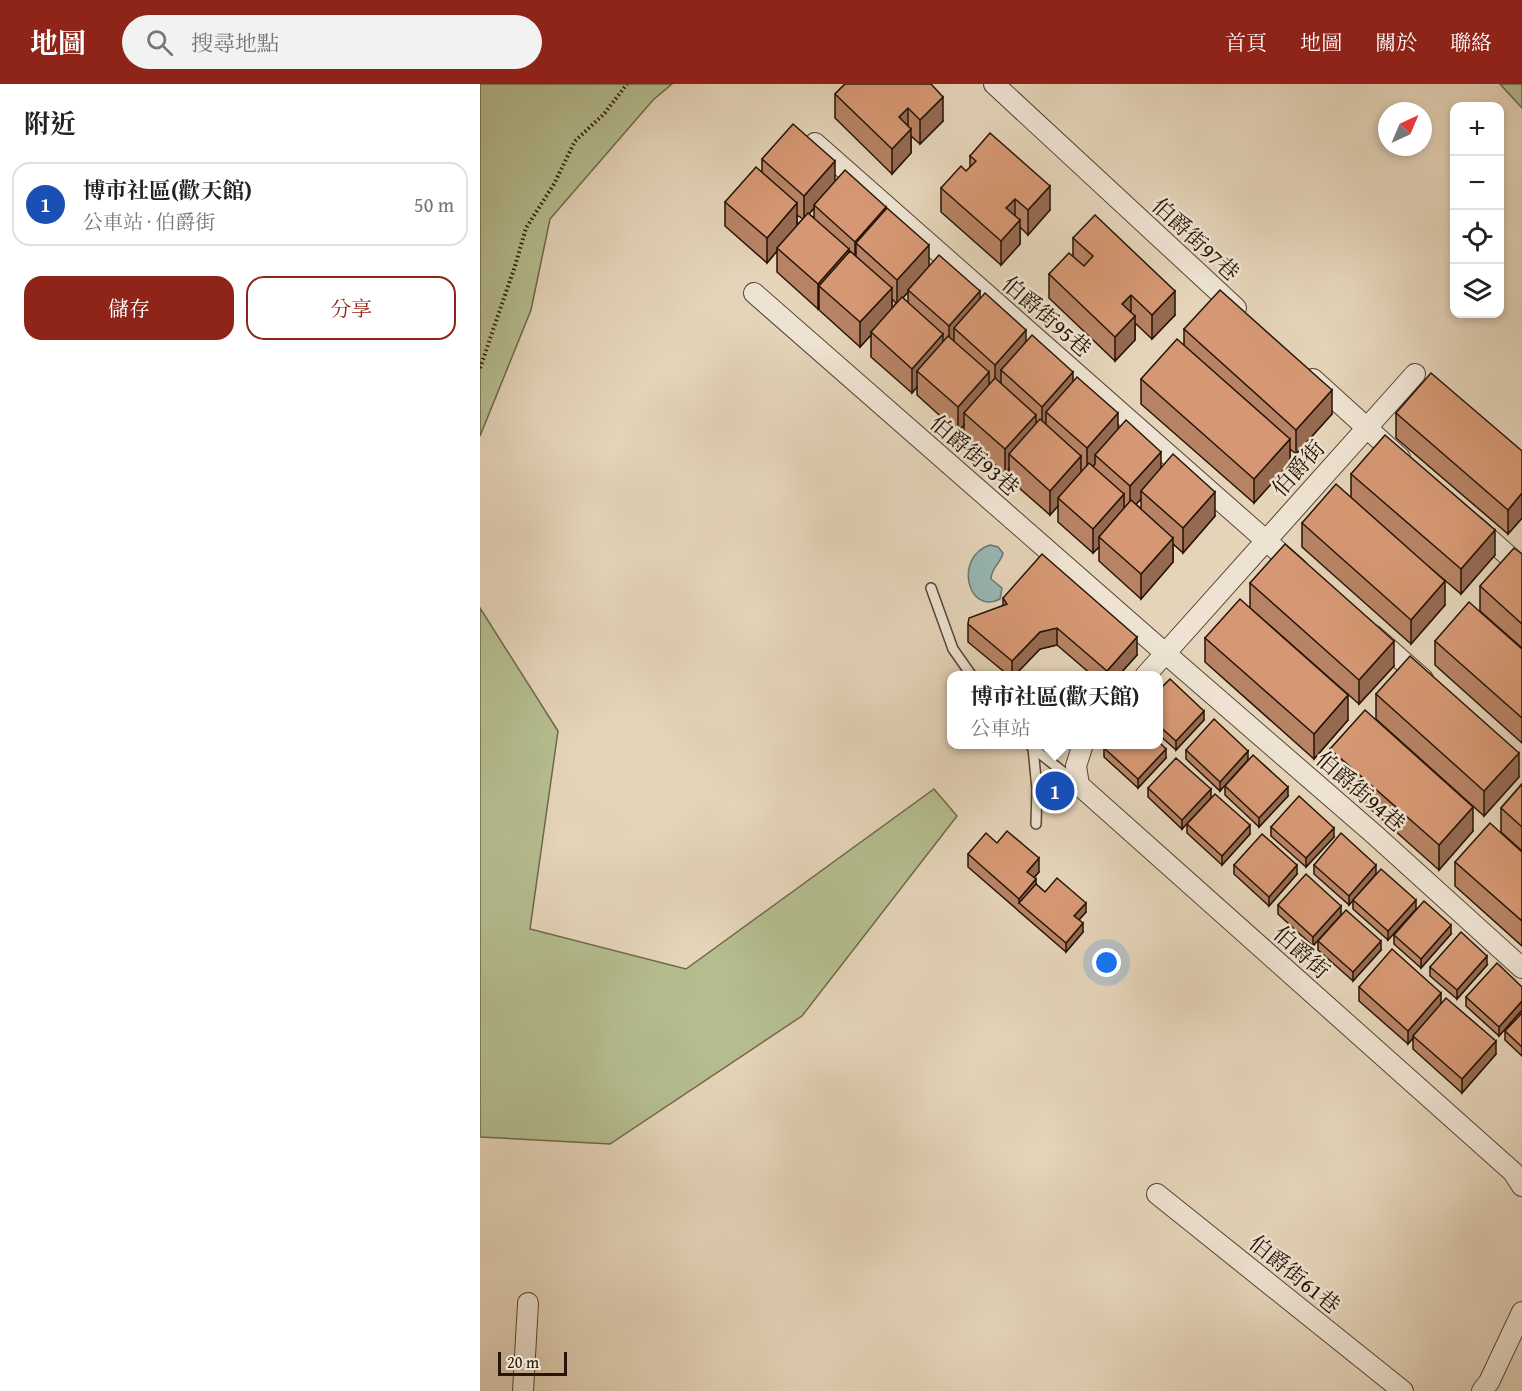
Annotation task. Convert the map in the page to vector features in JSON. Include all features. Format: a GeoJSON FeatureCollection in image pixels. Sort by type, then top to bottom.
{"type":"FeatureCollection","features":[{"type":"Feature","properties":{"kind":"street","name":"伯爵街97巷"},"geometry":{"type":"LineString","coordinates":[[994,84],[1254,324]]}},
{"type":"Feature","properties":{"kind":"street","name":"伯爵街95巷"},"geometry":{"type":"LineString","coordinates":[[796,127],[1310,579]]}},
{"type":"Feature","properties":{"kind":"street","name":"伯爵街93巷"},"geometry":{"type":"LineString","coordinates":[[754,293],[1165,653]]}},
{"type":"Feature","properties":{"kind":"street"},"geometry":{"type":"LineString","coordinates":[[1297,364],[1410,467]]}},
{"type":"Feature","properties":{"kind":"street","name":"伯爵街"},"geometry":{"type":"LineString","coordinates":[[1149,671],[1415,374]]}},
{"type":"Feature","properties":{"kind":"street"},"geometry":{"type":"LineString","coordinates":[[1461,514],[1522,568]]}},
{"type":"Feature","properties":{"kind":"street"},"geometry":{"type":"LineString","coordinates":[[1363,626],[1434,688]]}},
{"type":"Feature","properties":{"kind":"street","name":"伯爵街94巷"},"geometry":{"type":"LineString","coordinates":[[1165,653],[1375,835],[1522,968]]}},
{"type":"Feature","properties":{"kind":"street"},"geometry":{"type":"LineString","coordinates":[[1078,784],[1076,766],[1081,749]]}},
{"type":"Feature","properties":{"kind":"street","name":"伯爵街"},"geometry":{"type":"LineString","coordinates":[[1078,784],[1513,1172],[1522,1186]]}},
{"type":"Feature","properties":{"kind":"street","name":"伯爵街61巷"},"geometry":{"type":"LineString","coordinates":[[1157,1194],[1403,1391]]}},
{"type":"Feature","properties":{"kind":"street"},"geometry":{"type":"LineString","coordinates":[[523,1391],[528,1303]]}},
{"type":"Feature","properties":{"kind":"street"},"geometry":{"type":"LineString","coordinates":[[1482,1391],[1489,1382],[1522,1312]]}},
{"type":"Feature","properties":{"kind":"lane"},"geometry":{"type":"LineString","coordinates":[[931,588],[953,649],[969,671]]}},
{"type":"Feature","properties":{"kind":"lane"},"geometry":{"type":"LineString","coordinates":[[1031,749],[1036,789],[1036,824]]}},
{"type":"Feature","properties":{"kind":"lane"},"geometry":{"type":"LineString","coordinates":[[1035,749],[1078,784]]}},
{"type":"Feature","properties":{"kind":"path"},"geometry":{"type":"LineString","coordinates":[[480,368],[526,228],[554,184],[575,141],[604,114],[627,84]]}},
{"type":"Feature","properties":{"kind":"green space"},"geometry":{"type":"Polygon","coordinates":[[[480,84],[672,84],[653,100],[550,219],[531,310],[480,436],[480,84]]]}},
{"type":"Feature","properties":{"kind":"green space"},"geometry":{"type":"Polygon","coordinates":[[[1500,84],[1522,84],[1522,108],[1500,84]]]}},
{"type":"Feature","properties":{"kind":"green space"},"geometry":{"type":"Polygon","coordinates":[[[480,608],[558,731],[530,929],[686,969],[934,789],[957,816],[802,1016],[610,1144],[480,1137],[480,608]]]}},
{"type":"Feature","properties":{"kind":"water"},"geometry":{"type":"Polygon","coordinates":[[[990,545],[998,547],[1003,553],[991,579],[1002,588],[1000,599],[989,602],[973,593],[968,572],[971,561],[978,551],[990,545]]]}},
{"type":"Feature","properties":{"kind":"building"},"geometry":{"type":"Polygon","coordinates":[[[845,84],[931,84],[943,97],[920,120],[908,108],[899,117],[911,129],[892,149],[835,94],[845,84]]]}},
{"type":"Feature","properties":{"kind":"building"},"geometry":{"type":"Polygon","coordinates":[[[793,124],[835,161],[804,196],[762,159],[793,124]]]}},
{"type":"Feature","properties":{"kind":"building"},"geometry":{"type":"Polygon","coordinates":[[[990,133],[1050,186],[1028,210],[1015,199],[1006,208],[1020,220],[1001,241],[941,188],[961,166],[966,171],[976,161],[970,156],[990,133]]]}},
{"type":"Feature","properties":{"kind":"building"},"geometry":{"type":"Polygon","coordinates":[[[756,167],[797,203],[767,238],[725,202],[756,167]]]}},
{"type":"Feature","properties":{"kind":"building"},"geometry":{"type":"Polygon","coordinates":[[[845,170],[886,207],[855,242],[814,205],[845,170]]]}},
{"type":"Feature","properties":{"kind":"building"},"geometry":{"type":"Polygon","coordinates":[[[887,208],[929,245],[897,280],[856,243],[887,208]]]}},
{"type":"Feature","properties":{"kind":"building"},"geometry":{"type":"Polygon","coordinates":[[[808,213],[849,249],[818,284],[777,248],[808,213]]]}},
{"type":"Feature","properties":{"kind":"building"},"geometry":{"type":"Polygon","coordinates":[[[1095,215],[1175,291],[1152,315],[1131,295],[1122,304],[1135,316],[1115,337],[1049,274],[1069,253],[1084,266],[1093,256],[1073,238],[1095,215]]]}},
{"type":"Feature","properties":{"kind":"building"},"geometry":{"type":"Polygon","coordinates":[[[850,251],[892,288],[860,322],[819,286],[850,251]]]}},
{"type":"Feature","properties":{"kind":"building"},"geometry":{"type":"Polygon","coordinates":[[[939,255],[980,291],[949,326],[908,290],[939,255]]]}},
{"type":"Feature","properties":{"kind":"building"},"geometry":{"type":"Polygon","coordinates":[[[1220,290],[1332,390],[1296,430],[1184,329],[1220,290]]]}},
{"type":"Feature","properties":{"kind":"building"},"geometry":{"type":"Polygon","coordinates":[[[985,293],[1026,330],[995,365],[954,328],[985,293]]]}},
{"type":"Feature","properties":{"kind":"building"},"geometry":{"type":"Polygon","coordinates":[[[902,297],[943,334],[912,369],[871,332],[902,297]]]}},
{"type":"Feature","properties":{"kind":"building"},"geometry":{"type":"Polygon","coordinates":[[[1032,335],[1073,372],[1042,407],[1001,370],[1032,335]]]}},
{"type":"Feature","properties":{"kind":"building"},"geometry":{"type":"Polygon","coordinates":[[[948,336],[989,372],[958,407],[917,371],[948,336]]]}},
{"type":"Feature","properties":{"kind":"building"},"geometry":{"type":"Polygon","coordinates":[[[1177,339],[1290,439],[1254,479],[1141,379],[1177,339]]]}},
{"type":"Feature","properties":{"kind":"building"},"geometry":{"type":"Polygon","coordinates":[[[1431,373],[1522,451],[1522,493],[1508,510],[1396,413],[1431,373]]]}},
{"type":"Feature","properties":{"kind":"building"},"geometry":{"type":"Polygon","coordinates":[[[1077,377],[1118,413],[1087,448],[1046,412],[1077,377]]]}},
{"type":"Feature","properties":{"kind":"building"},"geometry":{"type":"Polygon","coordinates":[[[995,378],[1036,415],[1005,449],[964,413],[995,378]]]}},
{"type":"Feature","properties":{"kind":"building"},"geometry":{"type":"Polygon","coordinates":[[[1040,419],[1081,456],[1050,491],[1009,454],[1040,419]]]}},
{"type":"Feature","properties":{"kind":"building"},"geometry":{"type":"Polygon","coordinates":[[[1126,420],[1161,452],[1130,486],[1095,455],[1126,420]]]}},
{"type":"Feature","properties":{"kind":"building"},"geometry":{"type":"Polygon","coordinates":[[[1385,435],[1495,530],[1461,569],[1351,474],[1385,435]]]}},
{"type":"Feature","properties":{"kind":"building"},"geometry":{"type":"Polygon","coordinates":[[[1173,454],[1215,492],[1183,528],[1141,491],[1173,454]]]}},
{"type":"Feature","properties":{"kind":"building"},"geometry":{"type":"Polygon","coordinates":[[[1089,463],[1124,494],[1093,529],[1058,498],[1089,463]]]}},
{"type":"Feature","properties":{"kind":"building"},"geometry":{"type":"Polygon","coordinates":[[[1336,484],[1445,581],[1411,620],[1302,523],[1336,484]]]}},
{"type":"Feature","properties":{"kind":"building"},"geometry":{"type":"Polygon","coordinates":[[[1131,500],[1173,538],[1141,574],[1099,537],[1131,500]]]}},
{"type":"Feature","properties":{"kind":"building"},"geometry":{"type":"Polygon","coordinates":[[[1285,544],[1394,641],[1359,680],[1250,583],[1285,544]]]}},
{"type":"Feature","properties":{"kind":"building"},"geometry":{"type":"Polygon","coordinates":[[[1514,548],[1522,554],[1522,624],[1480,586],[1514,548]]]}},
{"type":"Feature","properties":{"kind":"building"},"geometry":{"type":"Polygon","coordinates":[[[1042,554],[1137,637],[1107,671],[1057,628],[1040,632],[1012,661],[968,624],[969,618],[1007,604],[1003,598],[1042,554]]]}},
{"type":"Feature","properties":{"kind":"building"},"geometry":{"type":"Polygon","coordinates":[[[1240,599],[1348,695],[1314,734],[1205,638],[1240,599]]]}},
{"type":"Feature","properties":{"kind":"building"},"geometry":{"type":"Polygon","coordinates":[[[1469,602],[1522,649],[1522,718],[1435,641],[1469,602]]]}},
{"type":"Feature","properties":{"kind":"building"},"geometry":{"type":"Polygon","coordinates":[[[1410,656],[1519,753],[1484,791],[1376,694],[1410,656]]]}},
{"type":"Feature","properties":{"kind":"building"},"geometry":{"type":"Polygon","coordinates":[[[1170,679],[1204,711],[1176,741],[1163,729],[1163,686],[1170,679]]]}},
{"type":"Feature","properties":{"kind":"building"},"geometry":{"type":"Polygon","coordinates":[[[1365,710],[1473,807],[1439,845],[1330,749],[1365,710]]]}},
{"type":"Feature","properties":{"kind":"building"},"geometry":{"type":"Polygon","coordinates":[[[1214,719],[1248,751],[1220,782],[1186,750],[1214,719]]]}},
{"type":"Feature","properties":{"kind":"building"},"geometry":{"type":"Polygon","coordinates":[[[1163,746],[1166,749],[1138,779],[1105,749],[1163,749],[1163,746]]]}},
{"type":"Feature","properties":{"kind":"building"},"geometry":{"type":"Polygon","coordinates":[[[1253,755],[1288,787],[1259,818],[1225,786],[1253,755]]]}},
{"type":"Feature","properties":{"kind":"building"},"geometry":{"type":"Polygon","coordinates":[[[1176,758],[1211,789],[1182,820],[1148,788],[1176,758]]]}},
{"type":"Feature","properties":{"kind":"building"},"geometry":{"type":"Polygon","coordinates":[[[1522,784],[1522,827],[1501,808],[1522,784]]]}},
{"type":"Feature","properties":{"kind":"building"},"geometry":{"type":"Polygon","coordinates":[[[1215,794],[1250,825],[1222,856],[1187,824],[1215,794]]]}},
{"type":"Feature","properties":{"kind":"building"},"geometry":{"type":"Polygon","coordinates":[[[1299,796],[1334,828],[1306,858],[1271,827],[1299,796]]]}},
{"type":"Feature","properties":{"kind":"building"},"geometry":{"type":"Polygon","coordinates":[[[1490,823],[1522,852],[1522,921],[1455,862],[1490,823]]]}},
{"type":"Feature","properties":{"kind":"building"},"geometry":{"type":"Polygon","coordinates":[[[1007,831],[1039,858],[1027,872],[1036,879],[1019,899],[968,854],[986,833],[997,843],[1007,831]]]}},
{"type":"Feature","properties":{"kind":"building"},"geometry":{"type":"Polygon","coordinates":[[[1341,833],[1376,865],[1349,896],[1314,865],[1341,833]]]}},
{"type":"Feature","properties":{"kind":"building"},"geometry":{"type":"Polygon","coordinates":[[[1262,834],[1297,865],[1269,897],[1234,865],[1262,834]]]}},
{"type":"Feature","properties":{"kind":"building"},"geometry":{"type":"Polygon","coordinates":[[[1381,869],[1416,900],[1388,931],[1353,900],[1381,869]]]}},
{"type":"Feature","properties":{"kind":"building"},"geometry":{"type":"Polygon","coordinates":[[[1306,874],[1341,906],[1313,937],[1278,905],[1306,874]]]}},
{"type":"Feature","properties":{"kind":"building"},"geometry":{"type":"Polygon","coordinates":[[[1057,878],[1086,903],[1074,916],[1083,923],[1066,943],[1019,903],[1036,884],[1045,892],[1057,878]]]}},
{"type":"Feature","properties":{"kind":"building"},"geometry":{"type":"Polygon","coordinates":[[[1424,901],[1451,925],[1421,959],[1394,935],[1424,901]]]}},
{"type":"Feature","properties":{"kind":"building"},"geometry":{"type":"Polygon","coordinates":[[[1346,910],[1381,941],[1353,972],[1318,941],[1346,910]]]}},
{"type":"Feature","properties":{"kind":"building"},"geometry":{"type":"Polygon","coordinates":[[[1461,932],[1487,956],[1457,990],[1430,967],[1461,932]]]}},
{"type":"Feature","properties":{"kind":"building"},"geometry":{"type":"Polygon","coordinates":[[[1392,949],[1441,993],[1408,1031],[1359,987],[1392,949]]]}},
{"type":"Feature","properties":{"kind":"building"},"geometry":{"type":"Polygon","coordinates":[[[1497,963],[1522,987],[1522,1001],[1499,1027],[1466,997],[1497,963]]]}},
{"type":"Feature","properties":{"kind":"building"},"geometry":{"type":"Polygon","coordinates":[[[1446,998],[1496,1041],[1462,1079],[1413,1036],[1446,998]]]}},
{"type":"Feature","properties":{"kind":"building"},"geometry":{"type":"Polygon","coordinates":[[[1522,1013],[1522,1047],[1505,1031],[1522,1013]]]}},
{"type":"Feature","properties":{"kind":"place","name":"博市社區(歡天館)"},"geometry":{"type":"Point","coordinates":[1055,791]}}]}
